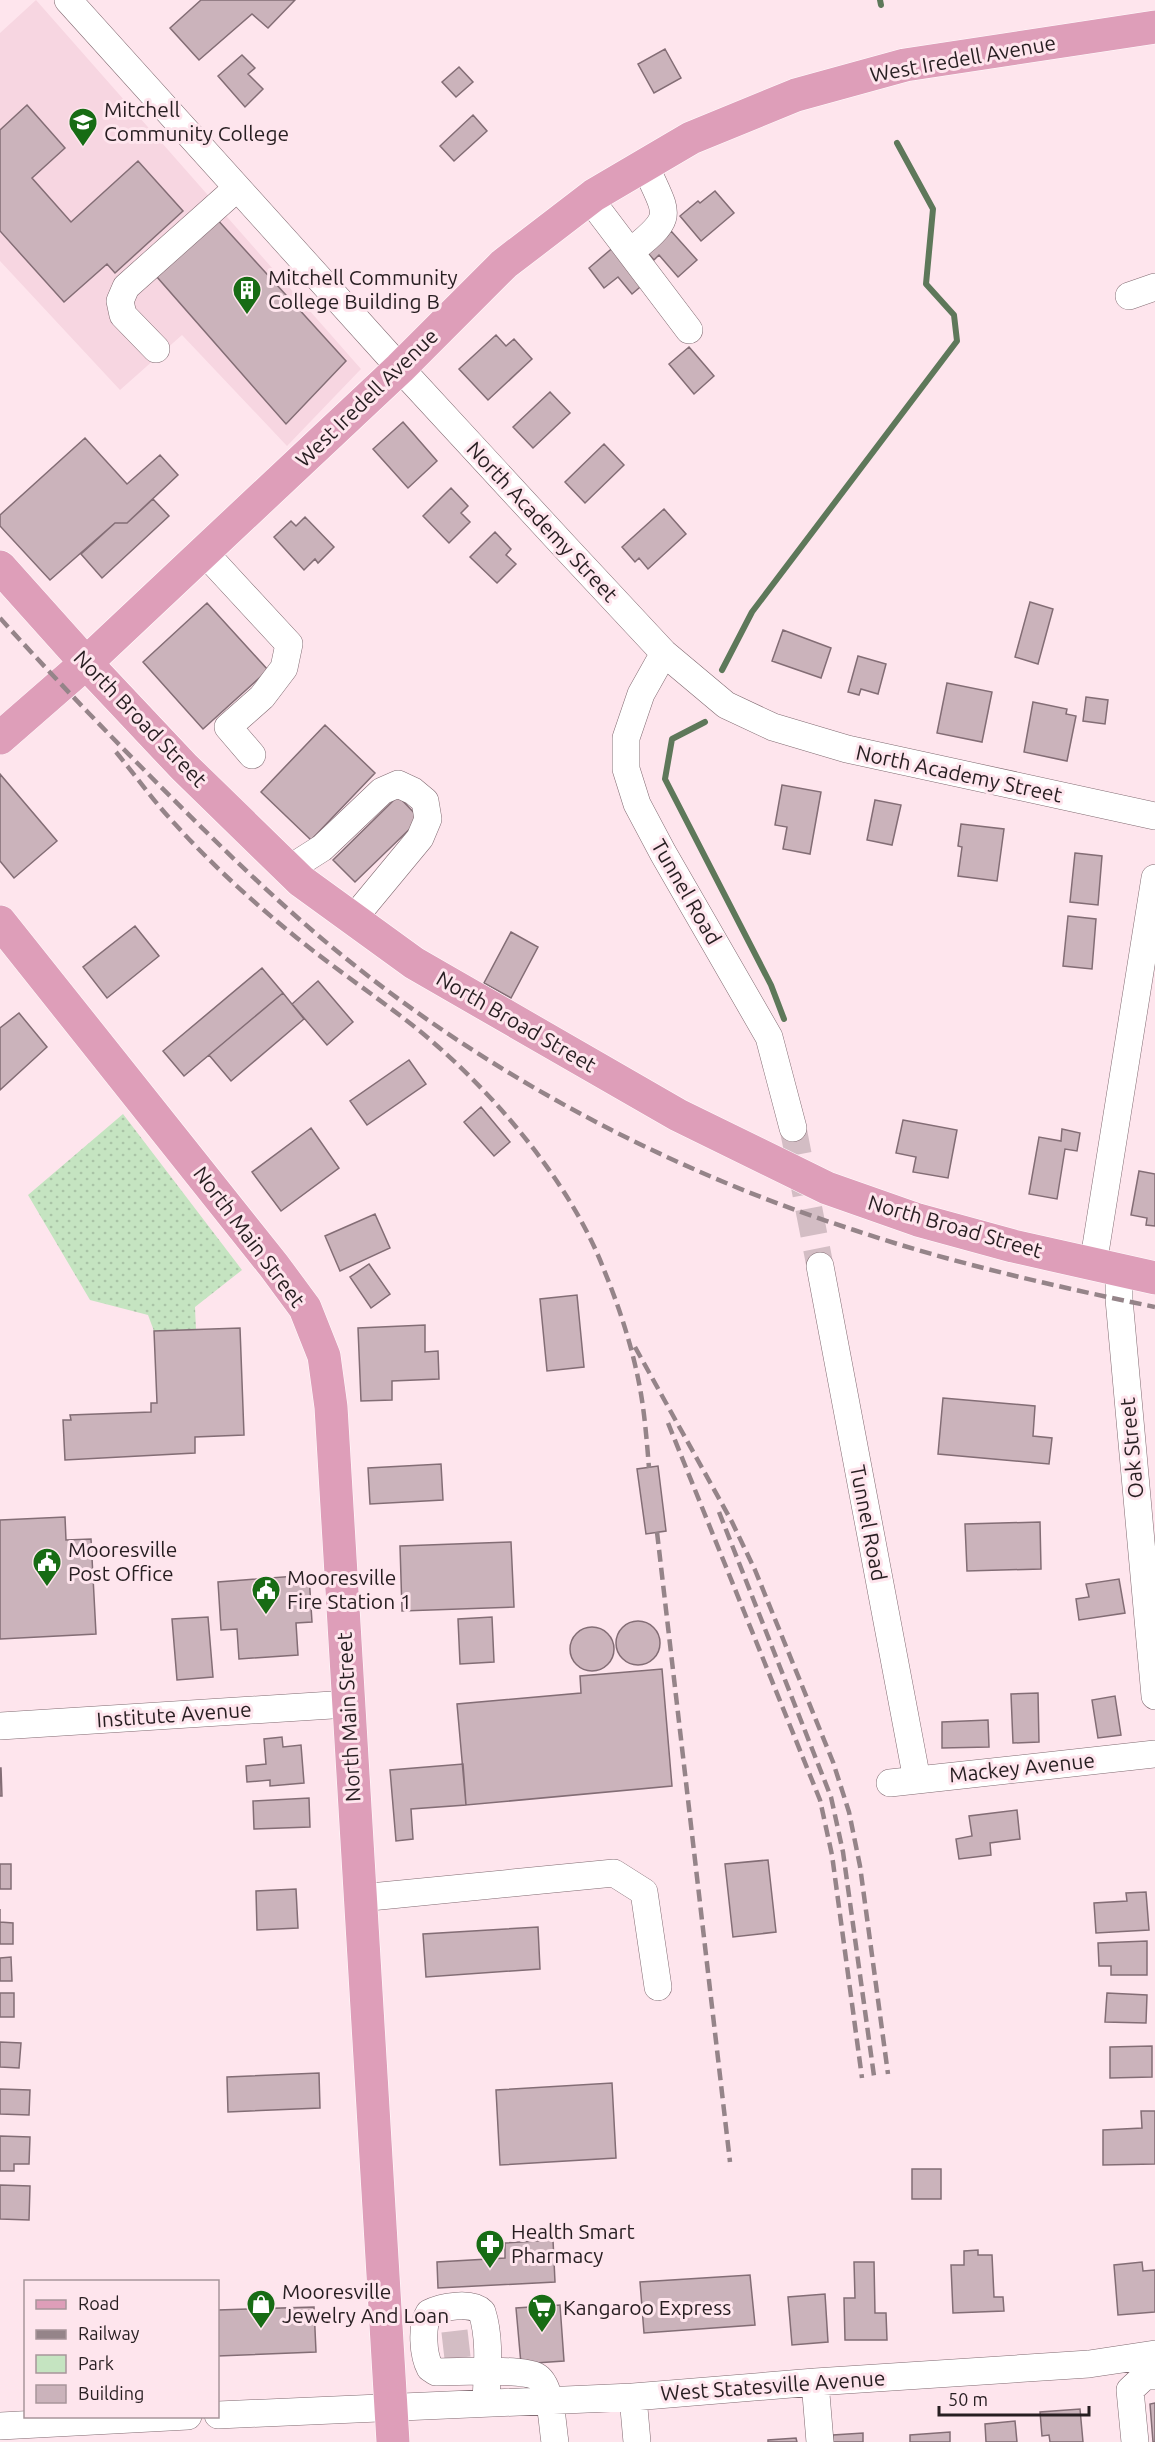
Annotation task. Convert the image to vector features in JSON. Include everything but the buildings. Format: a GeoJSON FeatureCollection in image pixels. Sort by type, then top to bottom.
{"type":"FeatureCollection","features":[{"type":"Feature","properties":{"kind":"main road","name":"West Iredell Avenue"},"geometry":{"type":"LineString","coordinates":[[0,738],[86,663],[400,368],[504,264],[590,198],[692,138],[807,92],[905,66],[1155,27]]}},
{"type":"Feature","properties":{"kind":"main road","name":"North Broad Street"},"geometry":{"type":"LineString","coordinates":[[0,567],[184,767],[301,881],[414,963],[678,1115],[827,1188],[918,1220],[1106,1268],[1155,1278]]}},
{"type":"Feature","properties":{"kind":"main road","name":"North Main Street"},"geometry":{"type":"LineString","coordinates":[[0,922],[266,1255],[305,1308],[324,1356],[331,1407],[393,2442]]}},
{"type":"Feature","properties":{"kind":"street","name":"North Academy Street"},"geometry":{"type":"LineString","coordinates":[[68,0],[400,368],[664,653],[726,705],[773,727],[847,749],[1155,816]]}},
{"type":"Feature","properties":{"kind":"street"},"geometry":{"type":"LineString","coordinates":[[630,252],[653,233],[663,220],[664,209],[645,165]]}},
{"type":"Feature","properties":{"kind":"street"},"geometry":{"type":"LineString","coordinates":[[156,349],[123,315],[120,301],[126,287],[237,188]]}},
{"type":"Feature","properties":{"kind":"street"},"geometry":{"type":"LineString","coordinates":[[590,198],[689,330]]}},
{"type":"Feature","properties":{"kind":"street"},"geometry":{"type":"LineString","coordinates":[[1129,296],[1155,287]]}},
{"type":"Feature","properties":{"kind":"street"},"geometry":{"type":"LineString","coordinates":[[204,552],[289,644],[284,668],[262,697],[228,727],[252,755]]}},
{"type":"Feature","properties":{"kind":"street","name":"Tunnel Road"},"geometry":{"type":"LineString","coordinates":[[664,653],[641,694],[626,738],[626,769],[637,804],[663,853],[769,1037],[794,1128]]}},
{"type":"Feature","properties":{"kind":"street"},"geometry":{"type":"LineString","coordinates":[[289,869],[322,848],[382,791],[398,784],[413,791],[425,801],[428,819],[420,838],[353,919]]}},
{"type":"Feature","properties":{"kind":"street","name":"Oak Street"},"geometry":{"type":"LineString","coordinates":[[1155,878],[1106,1268],[1119,1299],[1146,1501],[1155,1696]]}},
{"type":"Feature","properties":{"kind":"street","name":"Tunnel Road"},"geometry":{"type":"LineString","coordinates":[[820,1266],[917,1780]]}},
{"type":"Feature","properties":{"kind":"street","name":"Institute Avenue"},"geometry":{"type":"LineString","coordinates":[[0,1726],[348,1704]]}},
{"type":"Feature","properties":{"kind":"street","name":"Mackey Avenue"},"geometry":{"type":"LineString","coordinates":[[890,1783],[1155,1754]]}},
{"type":"Feature","properties":{"kind":"street"},"geometry":{"type":"LineString","coordinates":[[360,1899],[614,1873],[644,1892],[658,1987]]}},
{"type":"Feature","properties":{"kind":"street"},"geometry":{"type":"LineString","coordinates":[[387,2356],[456,2345]]}},
{"type":"Feature","properties":{"kind":"street"},"geometry":{"type":"LineString","coordinates":[[456,2345],[427,2364],[436,2372],[534,2375],[546,2386],[555,2442]]}},
{"type":"Feature","properties":{"kind":"street"},"geometry":{"type":"LineString","coordinates":[[456,2345],[487,2372]]}},
{"type":"Feature","properties":{"kind":"street","name":"West Statesville Avenue"},"geometry":{"type":"LineString","coordinates":[[219,2415],[633,2397],[815,2382],[1089,2364],[1150,2366]]}},
{"type":"Feature","properties":{"kind":"street"},"geometry":{"type":"LineString","coordinates":[[1135,2442],[1130,2390],[1150,2366]]}},
{"type":"Feature","properties":{"kind":"street"},"geometry":{"type":"LineString","coordinates":[[486,2402],[487,2372]]}},
{"type":"Feature","properties":{"kind":"street"},"geometry":{"type":"LineString","coordinates":[[815,2382],[820,2442]]}},
{"type":"Feature","properties":{"kind":"street"},"geometry":{"type":"LineString","coordinates":[[633,2397],[637,2442]]}},
{"type":"Feature","properties":{"kind":"street"},"geometry":{"type":"LineString","coordinates":[[0,2426],[177,2425]]}},
{"type":"Feature","properties":{"kind":"shaded area","name":"Mitchell Community College"},"geometry":{"type":"Polygon","coordinates":[[[36,0],[361,369],[287,446],[182,335],[120,390],[0,261],[0,33],[36,0]]]}},
{"type":"Feature","properties":{"kind":"green space"},"geometry":{"type":"Polygon","coordinates":[[[123,1114],[242,1270],[195,1307],[196,1330],[154,1331],[148,1315],[90,1300],[28,1195],[123,1114]]]}},
{"type":"Feature","properties":{"kind":"waterway"},"geometry":{"type":"LineString","coordinates":[[880,0],[881,5]]}},
{"type":"Feature","properties":{"kind":"waterway"},"geometry":{"type":"LineString","coordinates":[[722,670],[752,612],[957,341],[954,315],[926,284],[933,209],[897,143]]}},
{"type":"Feature","properties":{"kind":"waterway"},"geometry":{"type":"LineString","coordinates":[[705,722],[672,739],[665,779],[771,985],[784,1019]]}},
{"type":"Feature","properties":{"kind":"tunnel"},"geometry":{"type":"LineString","coordinates":[[793,1128],[820,1266]]}},
{"type":"Feature","properties":{"kind":"tunnel"},"geometry":{"type":"LineString","coordinates":[[443,2346],[469,2343]]}},
{"type":"Feature","properties":{"kind":"railway"},"geometry":{"type":"LineString","coordinates":[[0,618],[63,687],[150,776],[269,892],[372,979],[483,1057],[602,1125],[726,1183],[790,1208],[891,1242],[966,1263],[1155,1307]]}},
{"type":"Feature","properties":{"kind":"railway"},"geometry":{"type":"LineString","coordinates":[[116,752],[167,816],[219,869],[297,938],[440,1048],[496,1104],[548,1168],[589,1236],[621,1315],[635,1362],[641,1394],[649,1468]]}},
{"type":"Feature","properties":{"kind":"railway"},"geometry":{"type":"LineString","coordinates":[[635,1347],[732,1522],[755,1570],[833,1762],[849,1812],[860,1866],[888,2074]]}},
{"type":"Feature","properties":{"kind":"railway"},"geometry":{"type":"LineString","coordinates":[[668,1423],[820,1800],[832,1855],[862,2078]]}},
{"type":"Feature","properties":{"kind":"railway"},"geometry":{"type":"LineString","coordinates":[[719,1512],[831,1797],[843,1852],[874,2076]]}},
{"type":"Feature","properties":{"kind":"railway"},"geometry":{"type":"LineString","coordinates":[[657,1532],[730,2162]]}},
{"type":"Feature","properties":{"kind":"place","name":"Mitchell Community College"},"geometry":{"type":"Point","coordinates":[83,148]}},
{"type":"Feature","properties":{"kind":"place","name":"Mitchell Community College Building B"},"geometry":{"type":"Point","coordinates":[247,316]}},
{"type":"Feature","properties":{"kind":"place","name":"Mooresville Post Office"},"geometry":{"type":"Point","coordinates":[47,1588]}},
{"type":"Feature","properties":{"kind":"place","name":"Mooresville Fire Station 1"},"geometry":{"type":"Point","coordinates":[266,1616]}},
{"type":"Feature","properties":{"kind":"place","name":"Health Smart Pharmacy"},"geometry":{"type":"Point","coordinates":[490,2270]}},
{"type":"Feature","properties":{"kind":"place","name":"Mooresville Jewelry And Loan"},"geometry":{"type":"Point","coordinates":[261,2330]}},
{"type":"Feature","properties":{"kind":"place","name":"Kangaroo Express"},"geometry":{"type":"Point","coordinates":[542,2334]}}]}
